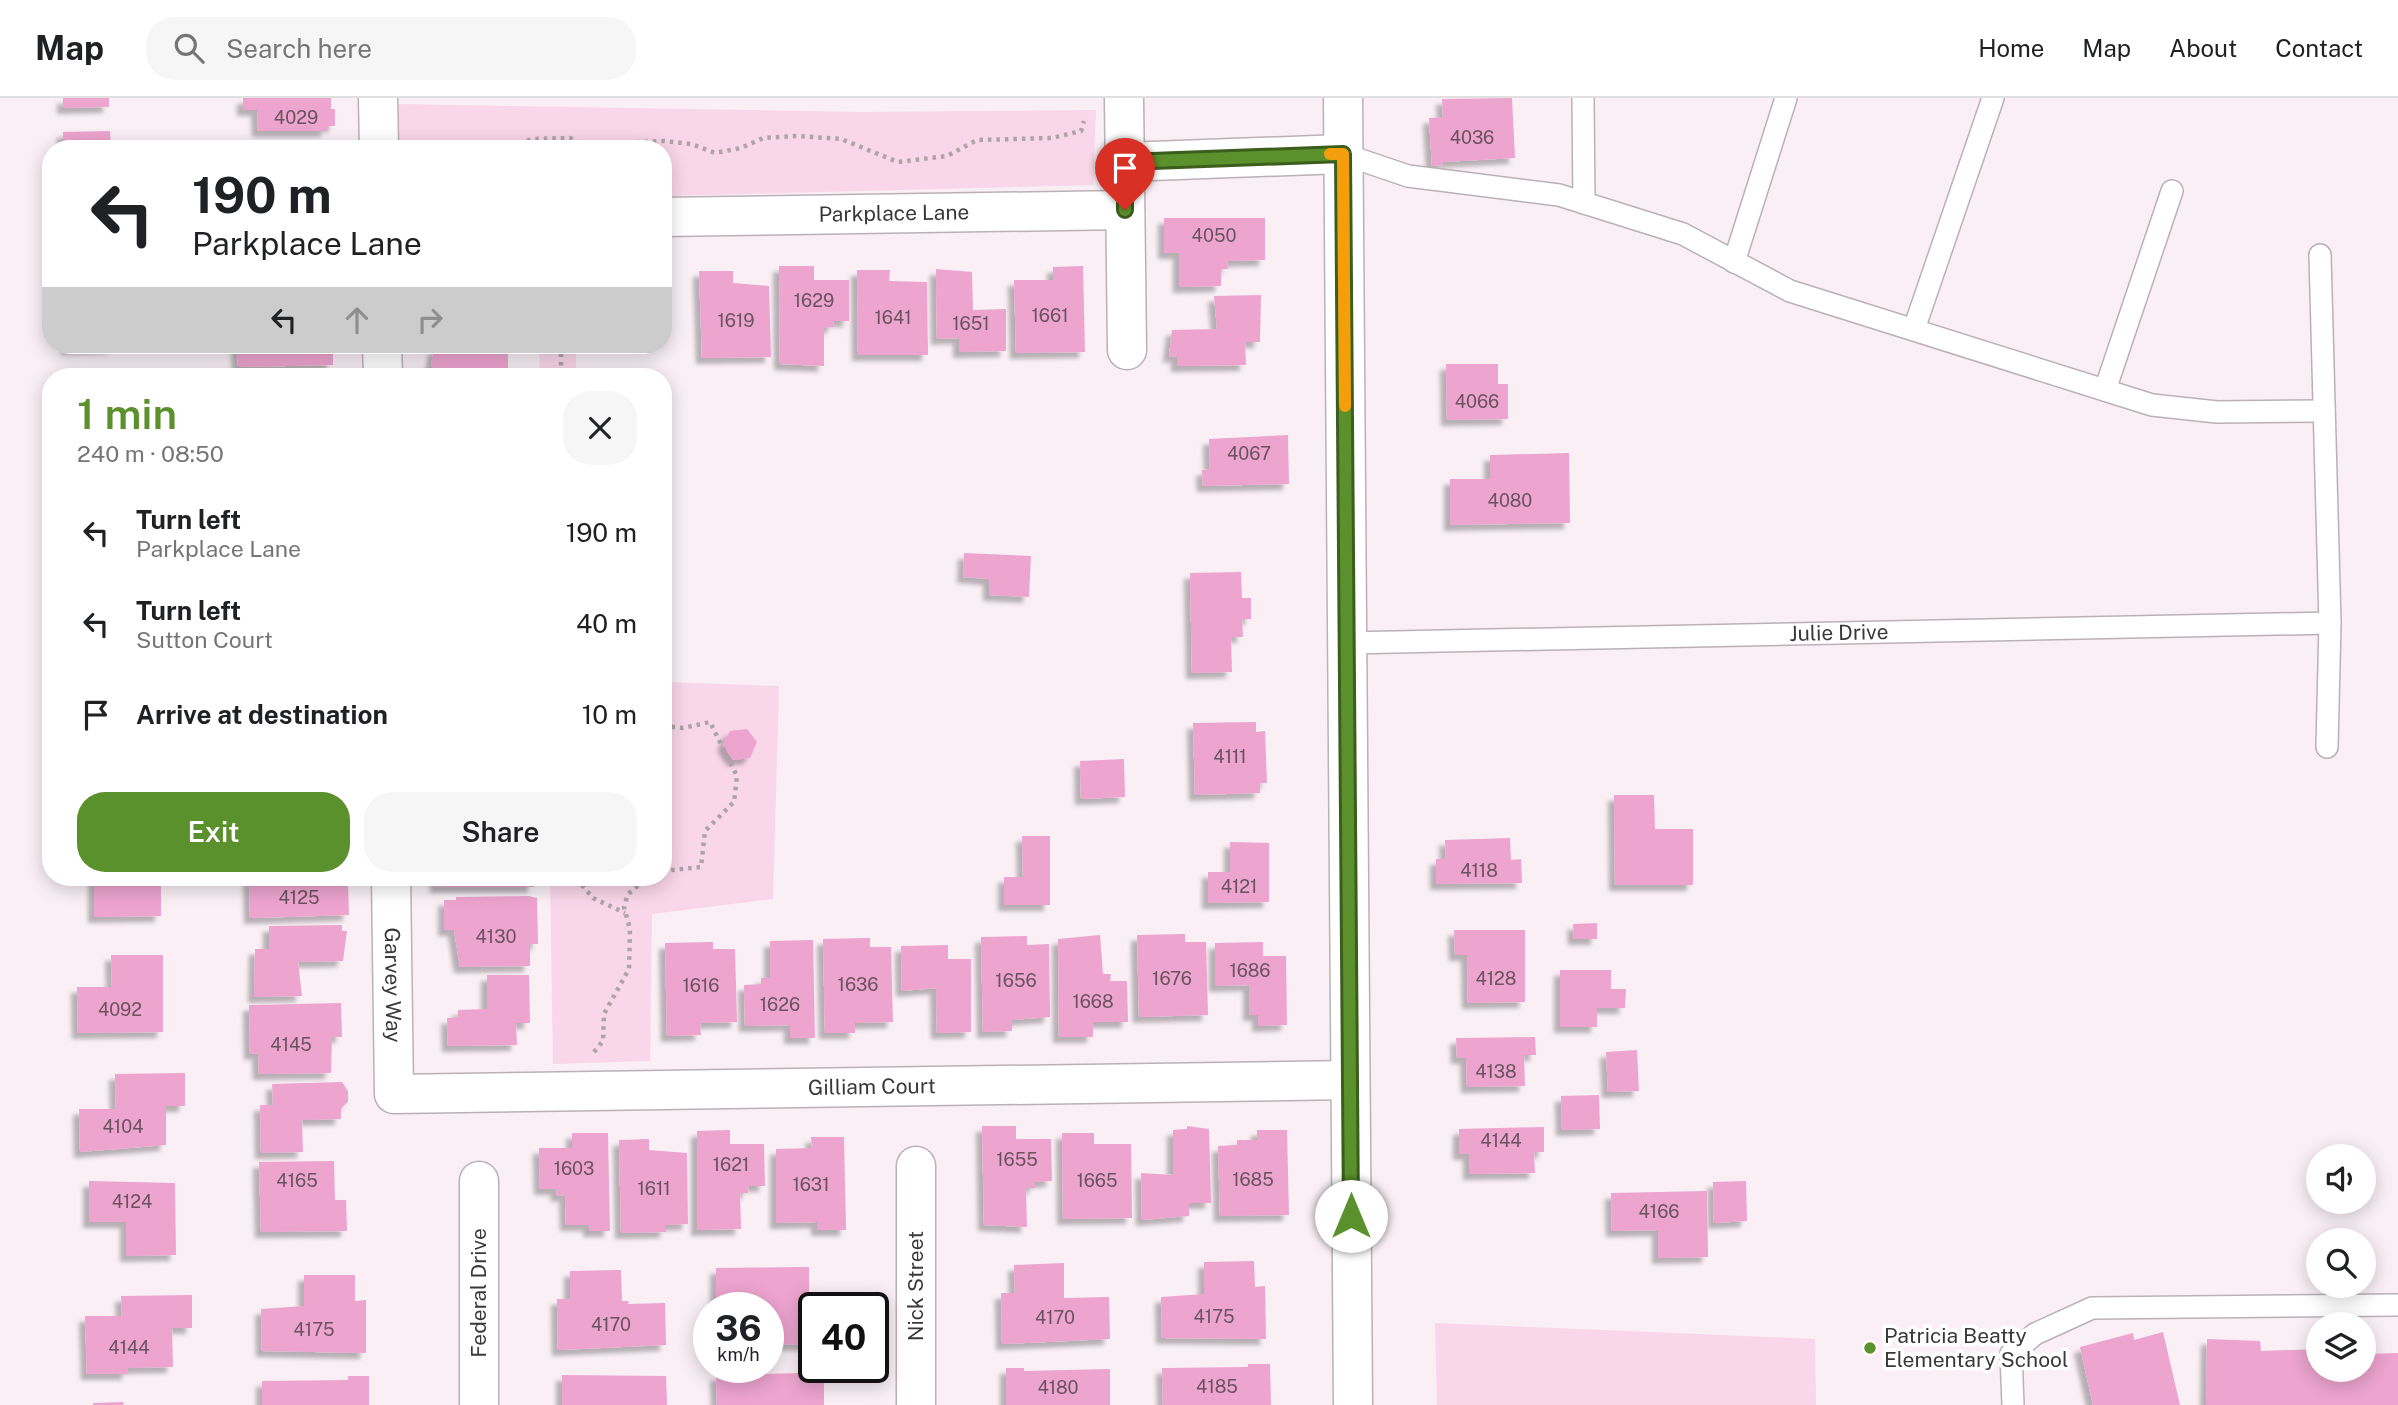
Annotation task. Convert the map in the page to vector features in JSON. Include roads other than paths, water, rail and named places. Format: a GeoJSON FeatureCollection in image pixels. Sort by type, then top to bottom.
{"type":"FeatureCollection","features":[{"type":"Feature","properties":{"kind":"street"},"geometry":{"type":"LineString","coordinates":[[378,98],[379,140]]}},
{"type":"Feature","properties":{"kind":"street"},"geometry":{"type":"LineString","coordinates":[[1124,98],[1127,351]]}},
{"type":"Feature","properties":{"kind":"street"},"geometry":{"type":"LineString","coordinates":[[1343,98],[1353,1405]]}},
{"type":"Feature","properties":{"kind":"street"},"geometry":{"type":"LineString","coordinates":[[1125,162],[1343,154]]}},
{"type":"Feature","properties":{"kind":"street","name":"Parkplace Lane"},"geometry":{"type":"LineString","coordinates":[[672,217],[1125,210]]}},
{"type":"Feature","properties":{"kind":"street","name":"Garvey Way"},"geometry":{"type":"LineString","coordinates":[[391,886],[394,1094]]}},
{"type":"Feature","properties":{"kind":"street","name":"Gilliam Court"},"geometry":{"type":"LineString","coordinates":[[394,1094],[1350,1080]]}},
{"type":"Feature","properties":{"kind":"street","name":"Nick Street"},"geometry":{"type":"LineString","coordinates":[[916,1166],[916,1405]]}},
{"type":"Feature","properties":{"kind":"street","name":"Federal Drive"},"geometry":{"type":"LineString","coordinates":[[479,1181],[479,1405]]}},
{"type":"Feature","properties":{"kind":"lane"},"geometry":{"type":"LineString","coordinates":[[1583,98],[1584,203]]}},
{"type":"Feature","properties":{"kind":"lane"},"geometry":{"type":"LineString","coordinates":[[1734,262],[1786,98]]}},
{"type":"Feature","properties":{"kind":"lane"},"geometry":{"type":"LineString","coordinates":[[1914,329],[1993,98]]}},
{"type":"Feature","properties":{"kind":"lane"},"geometry":{"type":"LineString","coordinates":[[1343,154],[1408,176],[1559,195],[1683,234],[1790,291],[2152,405],[2217,412],[2325,411]]}},
{"type":"Feature","properties":{"kind":"lane"},"geometry":{"type":"LineString","coordinates":[[2105,390],[2172,191]]}},
{"type":"Feature","properties":{"kind":"lane"},"geometry":{"type":"LineString","coordinates":[[2320,255],[2330,623],[2327,747]]}},
{"type":"Feature","properties":{"kind":"lane","name":"Julie Drive"},"geometry":{"type":"LineString","coordinates":[[1347,643],[2330,623]]}},
{"type":"Feature","properties":{"kind":"lane"},"geometry":{"type":"LineString","coordinates":[[2013,1405],[2011,1354],[2035,1334],[2092,1308],[2398,1305]]}},
{"type":"Feature","properties":{"kind":"place","name":"Patricia Beatty Elementary School"},"geometry":{"type":"Point","coordinates":[1870,1348]}}]}
